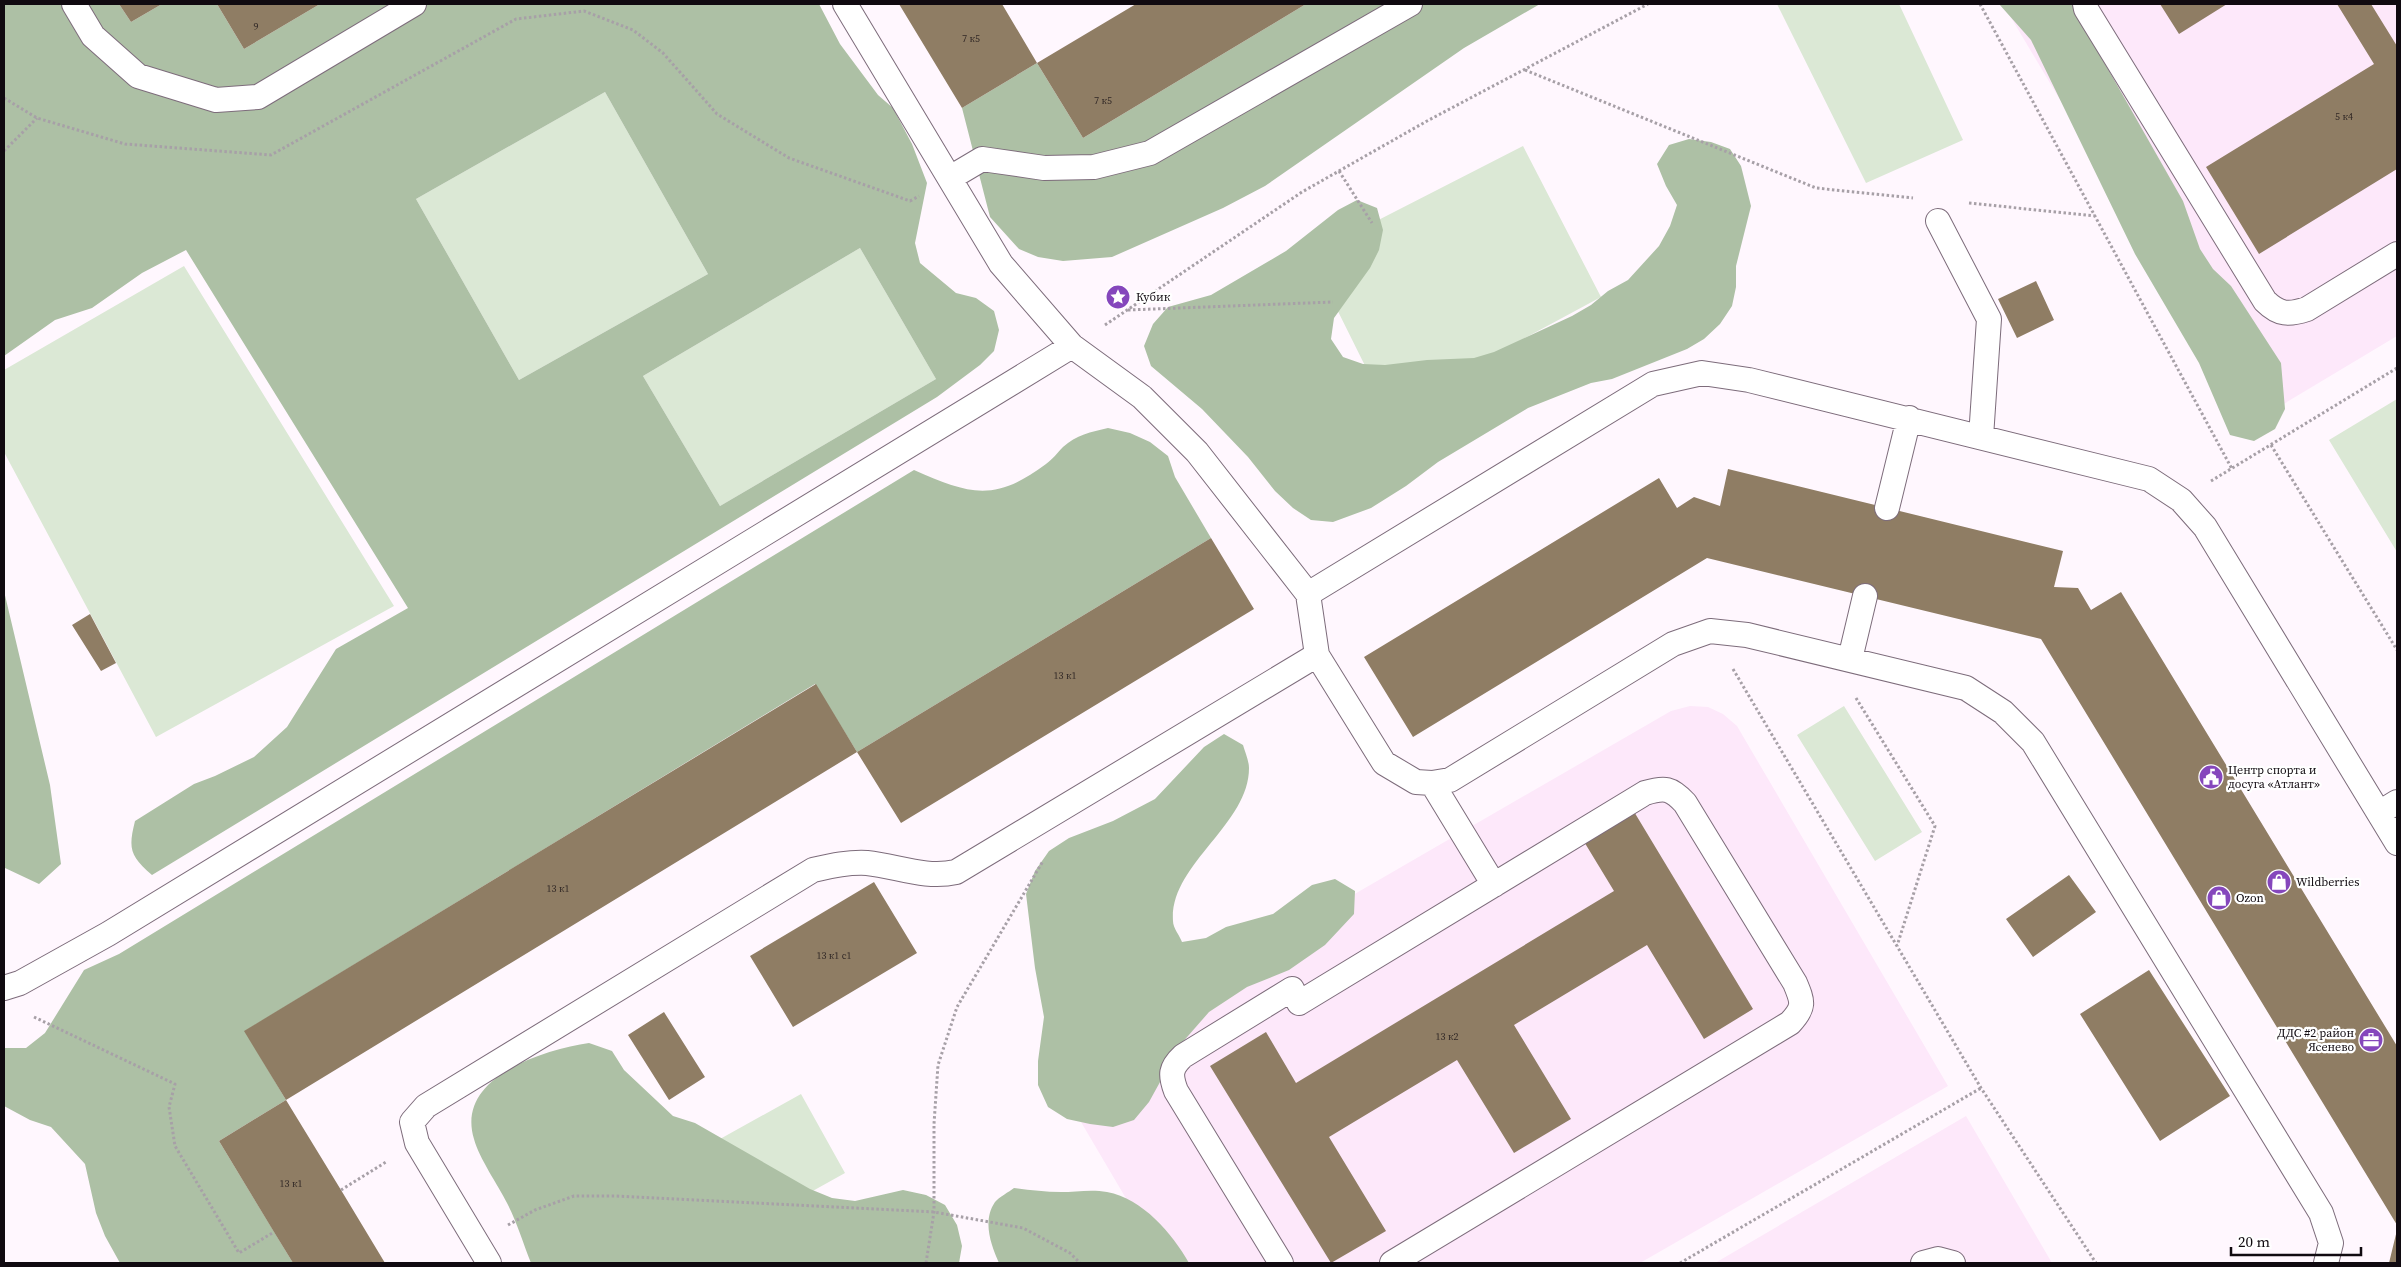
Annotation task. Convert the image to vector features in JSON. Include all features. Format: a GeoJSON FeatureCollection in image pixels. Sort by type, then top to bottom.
{"type":"FeatureCollection","features":[{"type":"Feature","properties":{"kind":"lane"},"geometry":{"type":"LineString","coordinates":[[74,4],[93,36],[138,76],[216,100],[258,97],[414,4]]}},
{"type":"Feature","properties":{"kind":"lane"},"geometry":{"type":"LineString","coordinates":[[845,4],[1001,264],[1072,346],[1142,398],[1197,452],[1308,594],[1317,655],[1384,763],[1416,782],[1432,783],[1450,780],[1674,644],[1710,631],[1747,635],[1850,658],[1966,688],[2003,712],[2032,742],[2321,1213],[2331,1243],[2326,1263]]}},
{"type":"Feature","properties":{"kind":"lane"},"geometry":{"type":"LineString","coordinates":[[950,178],[982,159],[1044,168],[1094,167],[1150,153],[1410,4]]}},
{"type":"Feature","properties":{"kind":"lane"},"geometry":{"type":"LineString","coordinates":[[2085,4],[2086,9],[2265,302],[2275,311],[2292,314],[2307,309],[2397,254]]}},
{"type":"Feature","properties":{"kind":"lane"},"geometry":{"type":"LineString","coordinates":[[1938,221],[1989,319],[1981,437]]}},
{"type":"Feature","properties":{"kind":"lane"},"geometry":{"type":"LineString","coordinates":[[4,988],[20,983],[108,934],[1072,346]]}},
{"type":"Feature","properties":{"kind":"lane"},"geometry":{"type":"LineString","coordinates":[[1308,594],[1652,384],[1702,374],[1730,377],[1909,418],[2149,479],[2181,500],[2206,527],[2388,808],[2397,843]]}},
{"type":"Feature","properties":{"kind":"lane"},"geometry":{"type":"LineString","coordinates":[[1887,508],[1909,418]]}},
{"type":"Feature","properties":{"kind":"lane"},"geometry":{"type":"LineString","coordinates":[[1850,658],[1866,596]]}},
{"type":"Feature","properties":{"kind":"lane"},"geometry":{"type":"LineString","coordinates":[[483,1254],[417,1143],[412,1122],[426,1106],[813,870],[840,864],[867,863],[940,876],[956,872],[1317,655]]}},
{"type":"Feature","properties":{"kind":"lane"},"geometry":{"type":"LineString","coordinates":[[1432,783],[1494,885]]}},
{"type":"Feature","properties":{"kind":"lane"},"geometry":{"type":"LineString","coordinates":[[1281,1263],[1176,1090],[1170,1077],[1173,1066],[1183,1056],[1292,989],[1299,1003],[1645,793],[1659,789],[1674,792],[1685,803],[1795,983],[1802,1000],[1799,1013],[1790,1022],[1392,1263]]}},
{"type":"Feature","properties":{"kind":"lane"},"geometry":{"type":"LineString","coordinates":[[1923,1263],[1938,1259],[1953,1263]]}},
{"type":"Feature","properties":{"kind":"path"},"geometry":{"type":"LineString","coordinates":[[1072,346],[1302,192],[1427,121],[1648,4]]}},
{"type":"Feature","properties":{"kind":"path"},"geometry":{"type":"LineString","coordinates":[[1980,4],[2232,469]]}},
{"type":"Feature","properties":{"kind":"path"},"geometry":{"type":"LineString","coordinates":[[4,98],[37,118],[125,144],[270,155],[516,19],[584,11],[633,30],[663,53],[717,114],[789,158],[910,201],[950,178]]}},
{"type":"Feature","properties":{"kind":"path"},"geometry":{"type":"LineString","coordinates":[[1524,70],[1816,188],[1922,198]]}},
{"type":"Feature","properties":{"kind":"path"},"geometry":{"type":"LineString","coordinates":[[4,152],[37,118]]}},
{"type":"Feature","properties":{"kind":"path"},"geometry":{"type":"LineString","coordinates":[[1340,171],[1372,223]]}},
{"type":"Feature","properties":{"kind":"path"},"geometry":{"type":"LineString","coordinates":[[1960,202],[2095,216]]}},
{"type":"Feature","properties":{"kind":"path"},"geometry":{"type":"LineString","coordinates":[[1127,310],[1333,302]]}},
{"type":"Feature","properties":{"kind":"path"},"geometry":{"type":"LineString","coordinates":[[2181,500],[2397,368]]}},
{"type":"Feature","properties":{"kind":"path"},"geometry":{"type":"LineString","coordinates":[[2271,445],[2397,650]]}},
{"type":"Feature","properties":{"kind":"path"},"geometry":{"type":"LineString","coordinates":[[1710,631],[1981,1088],[2096,1263]]}},
{"type":"Feature","properties":{"kind":"path"},"geometry":{"type":"LineString","coordinates":[[1850,658],[1854,696],[1936,826],[1897,946]]}},
{"type":"Feature","properties":{"kind":"path"},"geometry":{"type":"LineString","coordinates":[[926,1263],[934,1212],[934,1124],[938,1065],[957,1007],[1046,856]]}},
{"type":"Feature","properties":{"kind":"path"},"geometry":{"type":"LineString","coordinates":[[28,1014],[175,1084],[169,1108],[175,1146],[239,1254],[274,1232]]}},
{"type":"Feature","properties":{"kind":"path"},"geometry":{"type":"LineString","coordinates":[[1680,1263],[1981,1088]]}},
{"type":"Feature","properties":{"kind":"path"},"geometry":{"type":"LineString","coordinates":[[341,1190],[417,1143]]}},
{"type":"Feature","properties":{"kind":"path"},"geometry":{"type":"LineString","coordinates":[[483,1254],[535,1210],[574,1196],[616,1196],[934,1212],[1023,1228],[1070,1253],[1080,1263]]}},
{"type":"Feature","properties":{"kind":"shaded area"},"geometry":{"type":"Polygon","coordinates":[[[2003,4],[2397,4],[2397,336],[2252,423],[2003,4]]]}},
{"type":"Feature","properties":{"kind":"shaded area"},"geometry":{"type":"Polygon","coordinates":[[[1690,706],[1708,707],[1723,714],[1737,726],[1948,1086],[1640,1263],[1164,1263],[1071,1105],[1090,1047],[1671,711],[1690,706]]]}},
{"type":"Feature","properties":{"kind":"shaded area"},"geometry":{"type":"Polygon","coordinates":[[[1966,1116],[2052,1263],[1715,1263],[1966,1116]]]}},
{"type":"Feature","properties":{"kind":"green space"},"geometry":{"type":"Polygon","coordinates":[[[4,4],[119,4],[131,22],[162,4],[217,4],[244,49],[320,4],[819,4],[840,44],[878,95],[893,108],[912,144],[927,183],[915,243],[920,263],[956,293],[976,298],[994,311],[999,330],[994,351],[980,365],[937,397],[152,875],[135,857],[133,851],[132,839],[135,821],[194,784],[254,757],[287,727],[336,649],[408,608],[186,250],[142,273],[92,308],[55,320],[4,356],[4,4]],[[605,92],[416,199],[519,380],[708,274],[605,92]],[[860,248],[643,376],[720,506],[936,379],[860,248]]]}},
{"type":"Feature","properties":{"kind":"green space"},"geometry":{"type":"Polygon","coordinates":[[[1306,4],[1540,4],[1464,48],[1265,186],[1223,208],[1112,257],[1063,261],[1038,257],[1019,249],[990,217],[962,108],[1037,63],[1083,138],[1306,4]]]}},
{"type":"Feature","properties":{"kind":"green space"},"geometry":{"type":"Polygon","coordinates":[[[1777,4],[1899,4],[1963,140],[1866,183],[1777,4]]]}},
{"type":"Feature","properties":{"kind":"green space"},"geometry":{"type":"Polygon","coordinates":[[[1999,4],[2078,4],[2082,21],[2100,55],[2183,201],[2200,249],[2213,269],[2231,286],[2281,363],[2285,409],[2275,429],[2254,441],[2230,435],[2199,363],[2135,254],[2031,40],[1999,4]]]}},
{"type":"Feature","properties":{"kind":"green space"},"geometry":{"type":"Polygon","coordinates":[[[605,92],[708,274],[519,380],[416,199],[605,92]]]}},
{"type":"Feature","properties":{"kind":"green space"},"geometry":{"type":"Polygon","coordinates":[[[1689,139],[1711,142],[1730,149],[1741,166],[1751,206],[1736,266],[1736,287],[1732,306],[1720,324],[1704,339],[1687,349],[1612,379],[1591,383],[1528,408],[1438,462],[1406,486],[1371,508],[1333,522],[1311,520],[1293,508],[1275,491],[1248,457],[1202,409],[1151,366],[1144,346],[1153,324],[1168,307],[1211,295],[1286,251],[1338,210],[1357,200],[1377,208],[1383,230],[1379,250],[1370,268],[1334,318],[1331,339],[1343,357],[1363,364],[1385,365],[1427,360],[1474,358],[1494,352],[1572,316],[1591,305],[1608,291],[1628,280],[1659,246],[1670,226],[1677,205],[1666,186],[1657,164],[1669,145],[1689,139]]]}},
{"type":"Feature","properties":{"kind":"green space"},"geometry":{"type":"Polygon","coordinates":[[[1523,146],[1601,297],[1388,412],[1310,255],[1523,146]]]}},
{"type":"Feature","properties":{"kind":"green space"},"geometry":{"type":"Polygon","coordinates":[[[860,248],[936,379],[720,506],[643,376],[860,248]]]}},
{"type":"Feature","properties":{"kind":"green space"},"geometry":{"type":"Polygon","coordinates":[[[184,266],[394,606],[156,737],[4,452],[4,370],[184,266]]]}},
{"type":"Feature","properties":{"kind":"green space"},"geometry":{"type":"Polygon","coordinates":[[[2397,399],[2397,552],[2329,440],[2397,399]]]}},
{"type":"Feature","properties":{"kind":"green space"},"geometry":{"type":"Polygon","coordinates":[[[1108,428],[1130,433],[1150,442],[1168,456],[1175,477],[1211,538],[857,752],[815,684],[245,1031],[286,1100],[219,1141],[293,1263],[120,1263],[105,1236],[96,1213],[85,1164],[51,1127],[30,1120],[4,1106],[4,1048],[26,1048],[45,1033],[84,970],[119,954],[914,470],[966,489],[981,491],[996,489],[1011,485],[1028,476],[1078,437],[1108,428]]]}},
{"type":"Feature","properties":{"kind":"green space"},"geometry":{"type":"Polygon","coordinates":[[[4,591],[50,785],[61,864],[39,884],[5,868],[4,591]]]}},
{"type":"Feature","properties":{"kind":"green space"},"geometry":{"type":"Polygon","coordinates":[[[1844,706],[1922,832],[1875,861],[1797,735],[1844,706]]]}},
{"type":"Feature","properties":{"kind":"green space"},"geometry":{"type":"Polygon","coordinates":[[[1224,734],[1243,745],[1249,768],[1246,789],[1237,808],[1224,827],[1183,881],[1175,901],[1173,921],[1182,942],[1206,938],[1226,927],[1273,914],[1312,885],[1335,879],[1355,891],[1354,914],[1325,945],[1289,970],[1247,987],[1209,1012],[1181,1044],[1149,1102],[1134,1120],[1113,1127],[1067,1119],[1048,1107],[1038,1085],[1038,1061],[1044,1017],[1035,968],[1026,894],[1035,871],[1049,851],[1069,838],[1113,821],[1155,799],[1204,747],[1224,734]]]}},
{"type":"Feature","properties":{"kind":"green space"},"geometry":{"type":"Polygon","coordinates":[[[589,1043],[612,1051],[624,1070],[673,1116],[695,1123],[810,1189],[832,1198],[855,1201],[903,1190],[926,1195],[945,1205],[957,1225],[962,1246],[959,1263],[531,1263],[511,1210],[476,1146],[472,1117],[477,1099],[490,1083],[507,1070],[549,1052],[589,1043]]]}},
{"type":"Feature","properties":{"kind":"green space"},"geometry":{"type":"Polygon","coordinates":[[[801,1094],[845,1173],[685,1262],[641,1183],[801,1094]]]}},
{"type":"Feature","properties":{"kind":"green space"},"geometry":{"type":"Polygon","coordinates":[[[1014,1188],[1055,1192],[1101,1191],[1120,1196],[1133,1202],[1155,1219],[1174,1240],[1189,1263],[999,1263],[989,1233],[989,1217],[995,1202],[1014,1188]]]}},
{"type":"Feature","properties":{"kind":"building"},"geometry":{"type":"Polygon","coordinates":[[[119,4],[162,4],[131,22],[119,4]]]}},
{"type":"Feature","properties":{"kind":"building"},"geometry":{"type":"Polygon","coordinates":[[[217,4],[320,4],[244,49],[217,4]]]}},
{"type":"Feature","properties":{"kind":"building"},"geometry":{"type":"Polygon","coordinates":[[[899,4],[1002,4],[1037,63],[962,108],[899,4]]]}},
{"type":"Feature","properties":{"kind":"building"},"geometry":{"type":"Polygon","coordinates":[[[1136,4],[1306,4],[1083,138],[1037,63],[1136,4]]]}},
{"type":"Feature","properties":{"kind":"building"},"geometry":{"type":"Polygon","coordinates":[[[2160,4],[2227,4],[2179,34],[2160,4]]]}},
{"type":"Feature","properties":{"kind":"building"},"geometry":{"type":"Polygon","coordinates":[[[2337,4],[2371,4],[2397,46],[2397,169],[2259,254],[2206,167],[2374,64],[2337,4]]]}},
{"type":"Feature","properties":{"kind":"building"},"geometry":{"type":"Polygon","coordinates":[[[2036,281],[2054,320],[2017,338],[1998,299],[2036,281]]]}},
{"type":"Feature","properties":{"kind":"building"},"geometry":{"type":"Polygon","coordinates":[[[1728,469],[2063,551],[2054,587],[2078,588],[2091,610],[2121,592],[2397,1046],[2397,1225],[2041,639],[1707,558],[1413,737],[1364,657],[1659,478],[1677,508],[1694,497],[1720,506],[1728,469]]]}},
{"type":"Feature","properties":{"kind":"building"},"geometry":{"type":"Polygon","coordinates":[[[1211,538],[1254,609],[901,823],[857,752],[1211,538]]]}},
{"type":"Feature","properties":{"kind":"building"},"geometry":{"type":"Polygon","coordinates":[[[90,614],[116,663],[101,671],[72,625],[90,614]]]}},
{"type":"Feature","properties":{"kind":"building"},"geometry":{"type":"Polygon","coordinates":[[[816,684],[857,752],[286,1100],[244,1031],[816,684]]]}},
{"type":"Feature","properties":{"kind":"building"},"geometry":{"type":"Polygon","coordinates":[[[1633,810],[1753,1009],[1704,1039],[1647,945],[1514,1025],[1571,1119],[1514,1153],[1457,1060],[1329,1137],[1386,1231],[1331,1263],[1210,1066],[1266,1032],[1296,1083],[1614,891],[1583,840],[1633,810]]]}},
{"type":"Feature","properties":{"kind":"building"},"geometry":{"type":"Polygon","coordinates":[[[2069,875],[2096,912],[2033,957],[2006,919],[2069,875]]]}},
{"type":"Feature","properties":{"kind":"building"},"geometry":{"type":"Polygon","coordinates":[[[874,882],[917,953],[793,1027],[750,956],[874,882]]]}},
{"type":"Feature","properties":{"kind":"building"},"geometry":{"type":"Polygon","coordinates":[[[2149,970],[2230,1096],[2160,1141],[2080,1014],[2149,970]]]}},
{"type":"Feature","properties":{"kind":"building"},"geometry":{"type":"Polygon","coordinates":[[[664,1012],[705,1077],[669,1100],[628,1035],[664,1012]]]}},
{"type":"Feature","properties":{"kind":"building"},"geometry":{"type":"Polygon","coordinates":[[[286,1100],[385,1263],[293,1263],[274,1232],[219,1141],[286,1100]]]}},
{"type":"Feature","properties":{"kind":"building"},"geometry":{"type":"Polygon","coordinates":[[[2397,1230],[2397,1263],[2389,1263],[2397,1230]]]}},
{"type":"Feature","properties":{"kind":"place","name":"Кубик"},"geometry":{"type":"Point","coordinates":[1118,297]}},
{"type":"Feature","properties":{"kind":"place","name":"Центр спорта и досуга «Атлант»"},"geometry":{"type":"Point","coordinates":[2211,777]}},
{"type":"Feature","properties":{"kind":"place","name":"Wildberries"},"geometry":{"type":"Point","coordinates":[2279,882]}},
{"type":"Feature","properties":{"kind":"place","name":"Ozon"},"geometry":{"type":"Point","coordinates":[2219,898]}},
{"type":"Feature","properties":{"kind":"place","name":"ДДС #2 район Ясенево"},"geometry":{"type":"Point","coordinates":[2371,1040]}}]}
